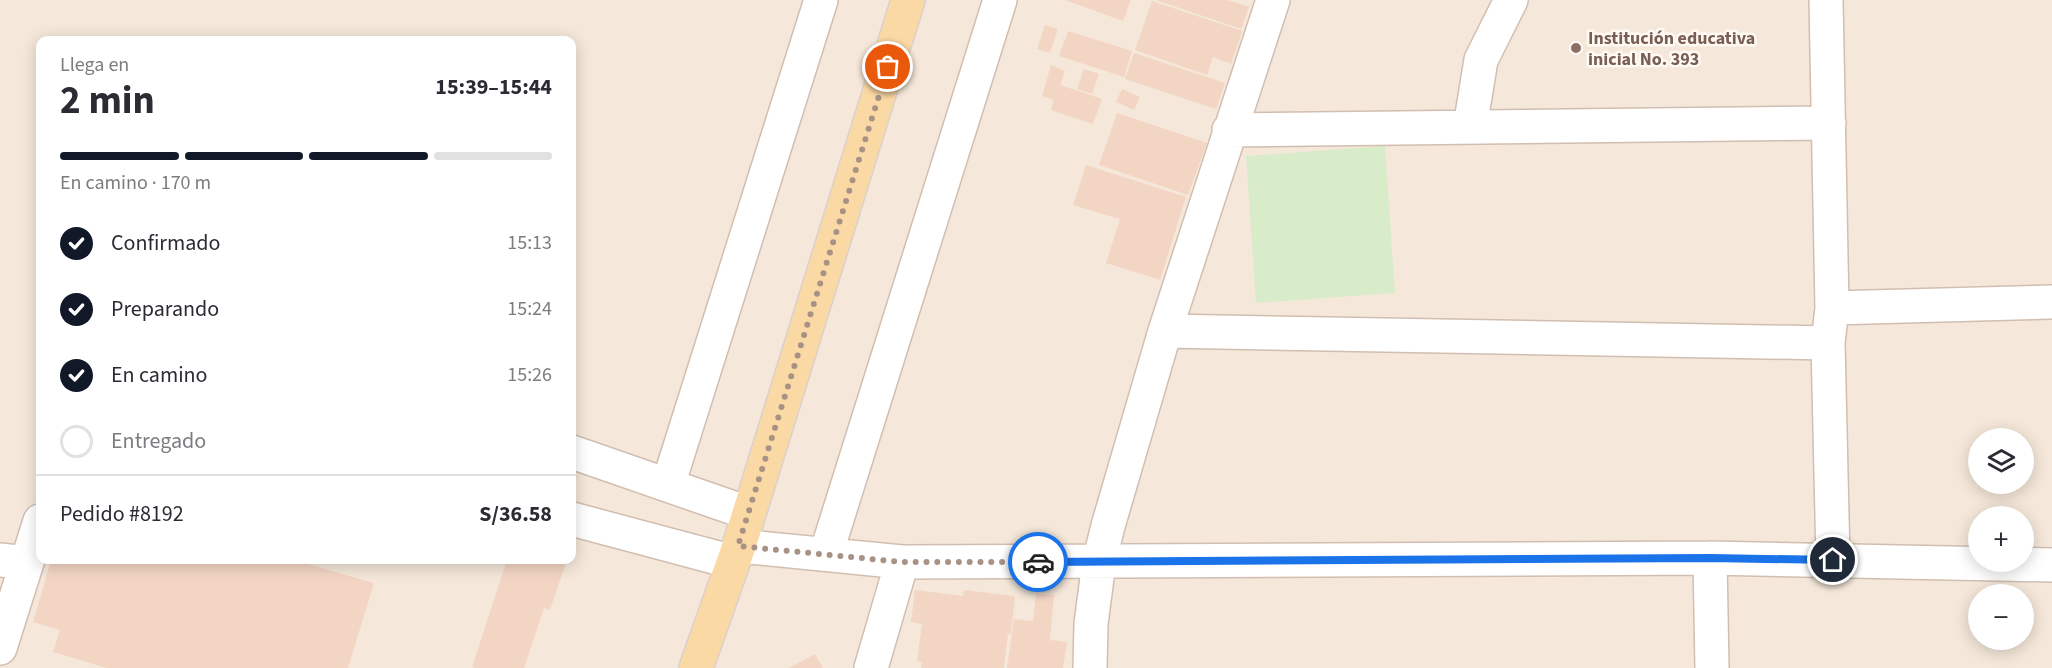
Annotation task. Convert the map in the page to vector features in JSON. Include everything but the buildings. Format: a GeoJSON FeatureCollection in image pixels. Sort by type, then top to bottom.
{"type":"FeatureCollection","features":[{"type":"Feature","properties":{"kind":"main road"},"geometry":{"type":"LineString","coordinates":[[696,668],[736,554],[908,0]]}},
{"type":"Feature","properties":{"kind":"street"},"geometry":{"type":"LineString","coordinates":[[668,485],[821,0]]}},
{"type":"Feature","properties":{"kind":"street"},"geometry":{"type":"LineString","coordinates":[[826,554],[1000,0]]}},
{"type":"Feature","properties":{"kind":"street"},"geometry":{"type":"LineString","coordinates":[[1090,668],[1091,624],[1099,562],[1165,331],[1273,0]]}},
{"type":"Feature","properties":{"kind":"street"},"geometry":{"type":"LineString","coordinates":[[1470,127],[1481,60],[1511,0]]}},
{"type":"Feature","properties":{"kind":"street"},"geometry":{"type":"LineString","coordinates":[[1826,0],[1832,308],[1828,344],[1833,560]]}},
{"type":"Feature","properties":{"kind":"street"},"geometry":{"type":"LineString","coordinates":[[1229,130],[1829,123]]}},
{"type":"Feature","properties":{"kind":"street"},"geometry":{"type":"LineString","coordinates":[[1832,308],[2052,302]]}},
{"type":"Feature","properties":{"kind":"street"},"geometry":{"type":"LineString","coordinates":[[1165,331],[1828,344]]}},
{"type":"Feature","properties":{"kind":"street"},"geometry":{"type":"LineString","coordinates":[[576,453],[748,513]]}},
{"type":"Feature","properties":{"kind":"street"},"geometry":{"type":"LineString","coordinates":[[576,520],[736,554],[826,554],[902,562],[1710,558],[2052,565]]}},
{"type":"Feature","properties":{"kind":"street"},"geometry":{"type":"LineString","coordinates":[[0,648],[14,561],[36,527]]}},
{"type":"Feature","properties":{"kind":"street"},"geometry":{"type":"LineString","coordinates":[[1710,558],[1712,668]]}},
{"type":"Feature","properties":{"kind":"street"},"geometry":{"type":"LineString","coordinates":[[871,668],[902,562]]}},
{"type":"Feature","properties":{"kind":"shaded area"},"geometry":{"type":"Polygon","coordinates":[[[0,0],[2052,0],[2052,668],[0,668],[0,0]]]}},
{"type":"Feature","properties":{"kind":"green space"},"geometry":{"type":"Polygon","coordinates":[[[1385,146],[1395,293],[1256,303],[1246,156],[1385,146]]]}},
{"type":"Feature","properties":{"kind":"way so far"},"geometry":{"type":"LineString","coordinates":[[888,67],[738,546],[902,562],[1038,562]]}},
{"type":"Feature","properties":{"kind":"place","name":"Institución educativa inicial No. 393"},"geometry":{"type":"Point","coordinates":[1576,48]}},
{"type":"Feature","properties":{"kind":"route"},"geometry":{"type":"LineString","coordinates":[[1038,562],[1710,558],[1833,560]]}}]}
